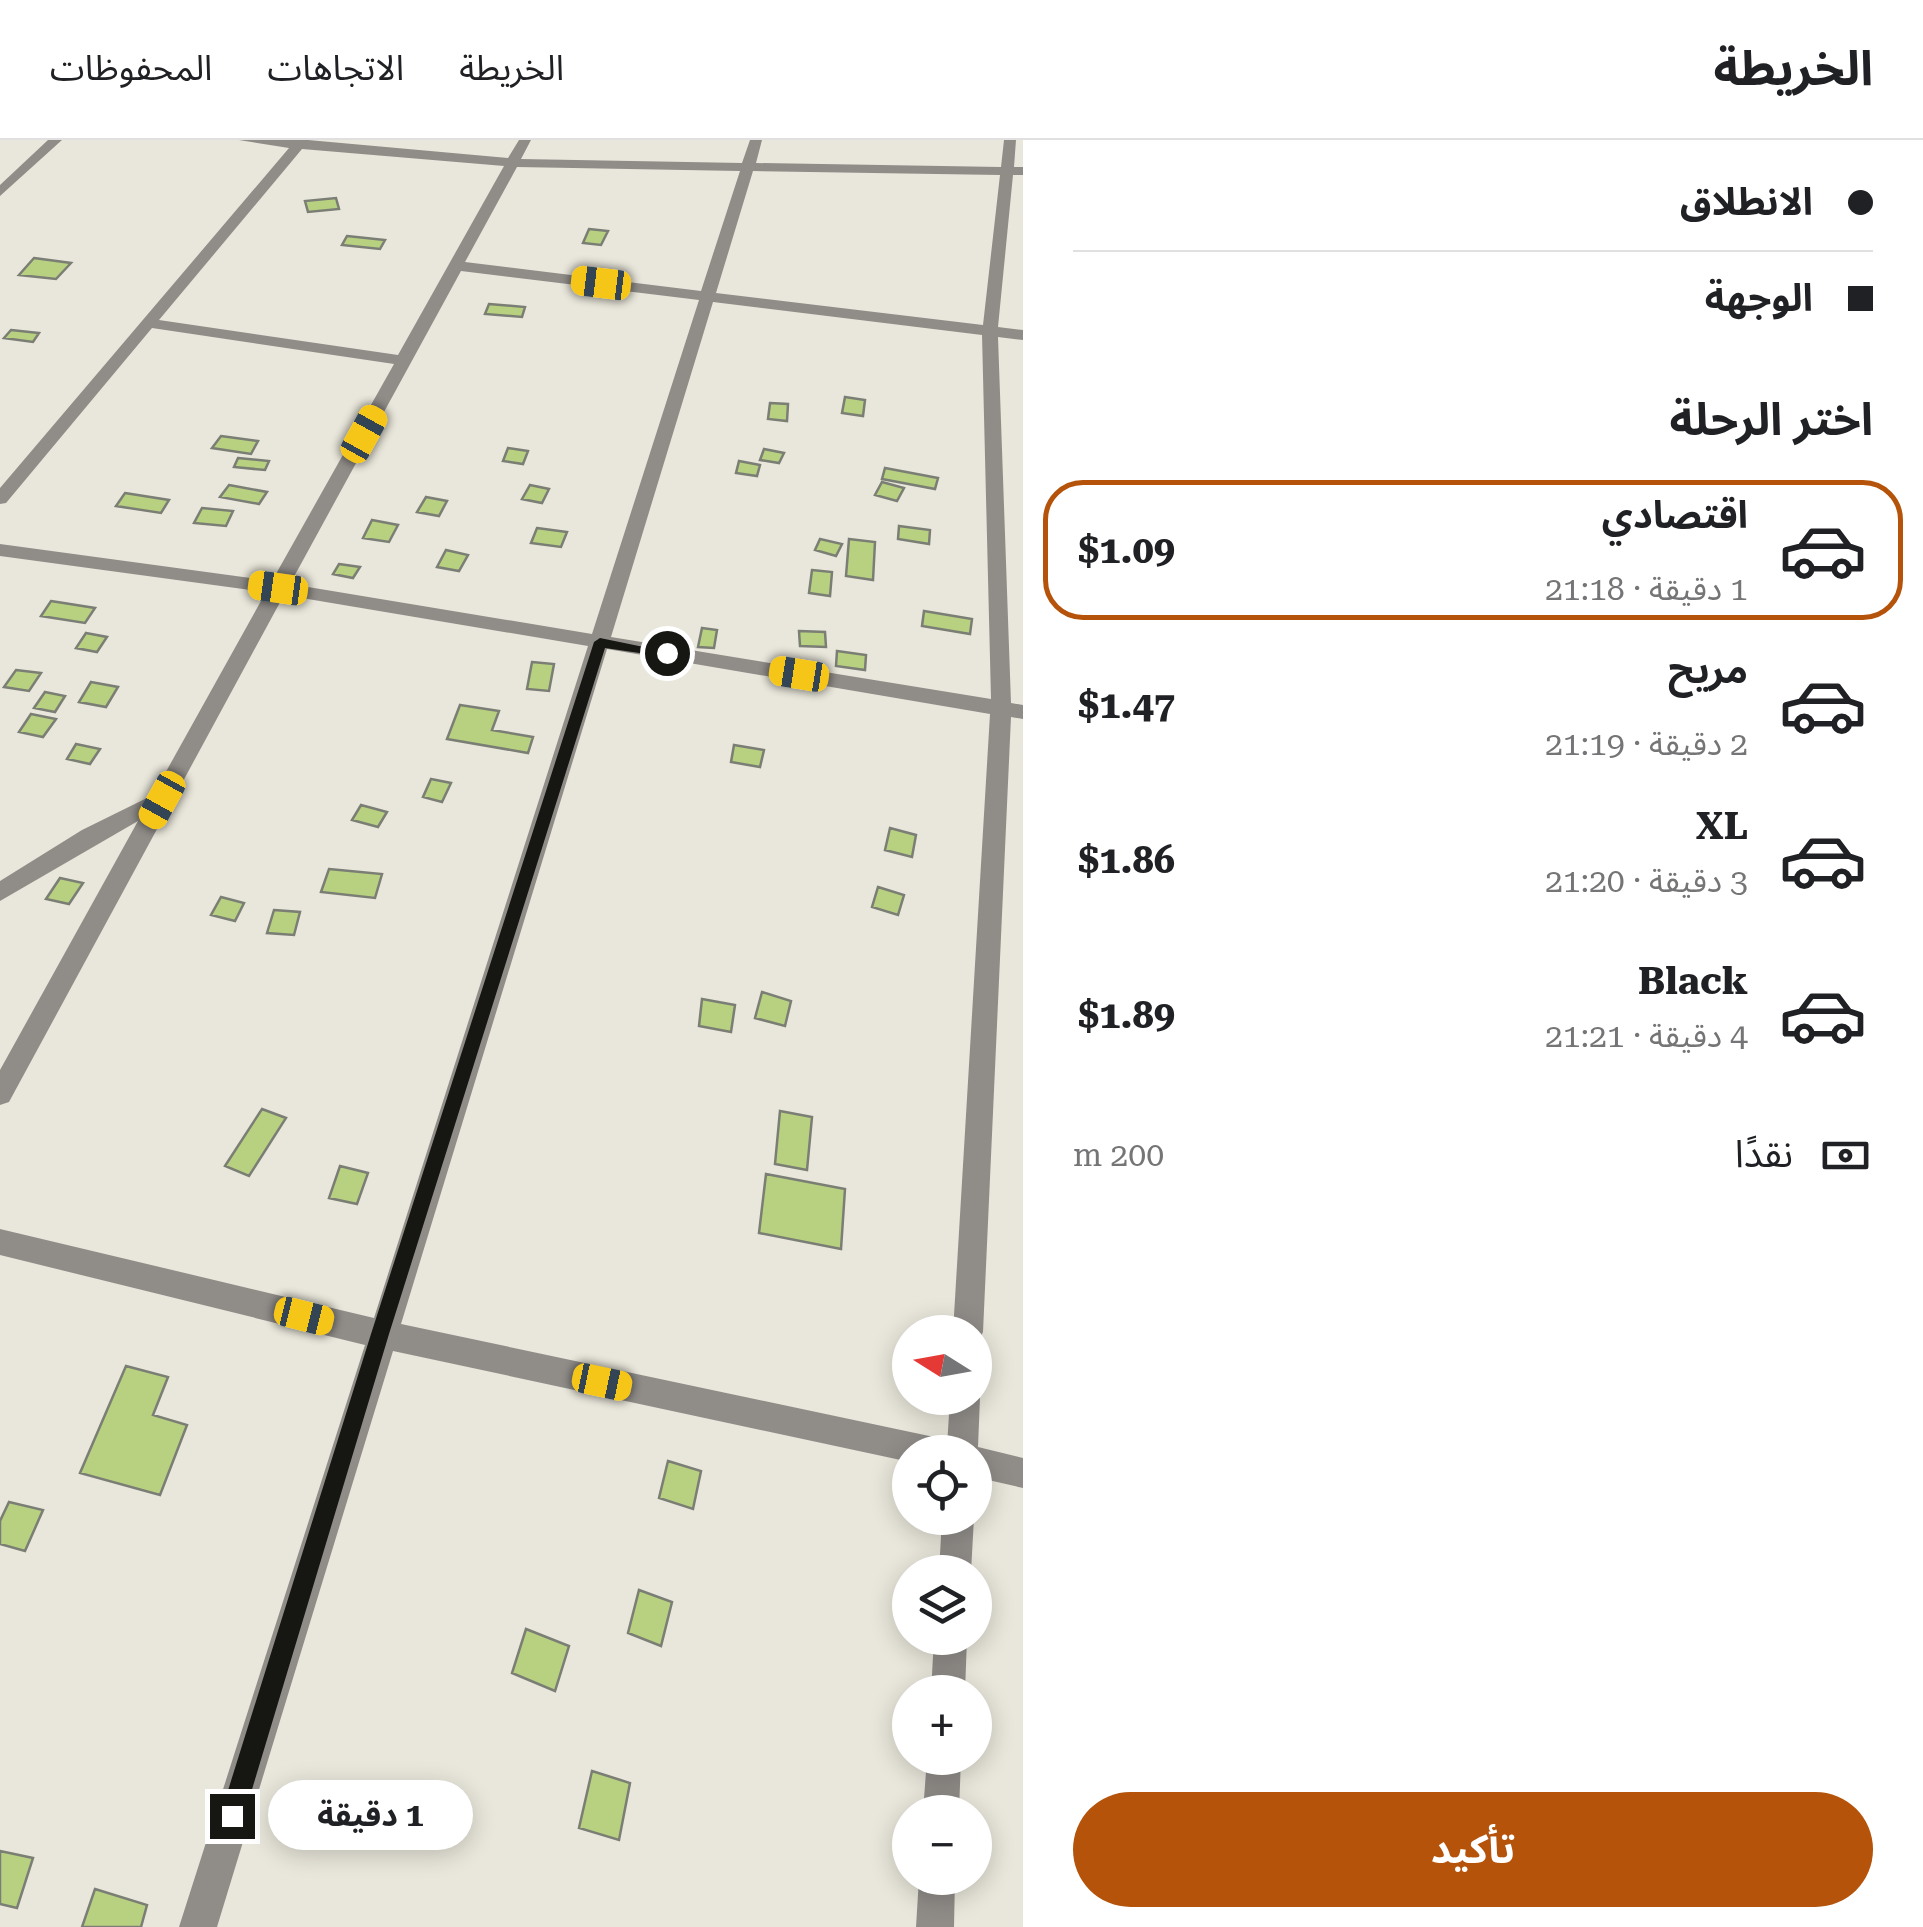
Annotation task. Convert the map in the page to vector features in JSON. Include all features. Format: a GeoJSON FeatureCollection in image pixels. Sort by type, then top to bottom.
{"type":"FeatureCollection","features":[{"type":"Feature","properties":{"kind":"street"},"geometry":{"type":"LineString","coordinates":[[0,192],[56,140]]}},
{"type":"Feature","properties":{"kind":"street"},"geometry":{"type":"LineString","coordinates":[[245,140],[516,163],[1015,171]]}},
{"type":"Feature","properties":{"kind":"street"},"geometry":{"type":"LineString","coordinates":[[0,1094],[516,163],[525,140]]}},
{"type":"Feature","properties":{"kind":"street"},"geometry":{"type":"LineString","coordinates":[[198,1927],[380,1334],[756,140]]}},
{"type":"Feature","properties":{"kind":"street"},"geometry":{"type":"LineString","coordinates":[[969,1315],[1012,710],[990,330],[1015,171],[1010,140]]}},
{"type":"Feature","properties":{"kind":"street"},"geometry":{"type":"LineString","coordinates":[[0,499],[300,143]]}},
{"type":"Feature","properties":{"kind":"street"},"geometry":{"type":"LineString","coordinates":[[459,266],[1023,335]]}},
{"type":"Feature","properties":{"kind":"street"},"geometry":{"type":"LineString","coordinates":[[149,323],[405,361]]}},
{"type":"Feature","properties":{"kind":"street"},"geometry":{"type":"LineString","coordinates":[[0,550],[278,588],[1012,710]]}},
{"type":"Feature","properties":{"kind":"street"},"geometry":{"type":"LineString","coordinates":[[0,892],[90,836],[162,800]]}},
{"type":"Feature","properties":{"kind":"street"},"geometry":{"type":"LineString","coordinates":[[0,1242],[380,1334],[892,1443]]}},
{"type":"Feature","properties":{"kind":"street"},"geometry":{"type":"LineString","coordinates":[[992,1466],[1023,1473]]}},
{"type":"Feature","properties":{"kind":"street"},"geometry":{"type":"LineString","coordinates":[[935,1927],[937,1895]]}},
{"type":"Feature","properties":{"kind":"building"},"geometry":{"type":"Polygon","coordinates":[[[336,198],[339,209],[308,212],[305,201],[336,198]]]}},
{"type":"Feature","properties":{"kind":"building"},"geometry":{"type":"Polygon","coordinates":[[[589,229],[608,231],[601,245],[583,243],[589,229]]]}},
{"type":"Feature","properties":{"kind":"building"},"geometry":{"type":"Polygon","coordinates":[[[347,236],[385,240],[380,249],[342,245],[347,236]]]}},
{"type":"Feature","properties":{"kind":"building"},"geometry":{"type":"Polygon","coordinates":[[[34,258],[71,263],[56,279],[19,275],[34,258]]]}},
{"type":"Feature","properties":{"kind":"building"},"geometry":{"type":"Polygon","coordinates":[[[489,304],[525,307],[522,317],[485,314],[489,304]]]}},
{"type":"Feature","properties":{"kind":"building"},"geometry":{"type":"Polygon","coordinates":[[[11,330],[39,333],[33,342],[4,338],[11,330]]]}},
{"type":"Feature","properties":{"kind":"building"},"geometry":{"type":"Polygon","coordinates":[[[845,397],[865,400],[863,416],[842,413],[845,397]]]}},
{"type":"Feature","properties":{"kind":"building"},"geometry":{"type":"Polygon","coordinates":[[[770,403],[788,404],[787,421],[768,419],[770,403]]]}},
{"type":"Feature","properties":{"kind":"building"},"geometry":{"type":"Polygon","coordinates":[[[221,436],[258,441],[251,454],[212,448],[221,436]]]}},
{"type":"Feature","properties":{"kind":"building"},"geometry":{"type":"Polygon","coordinates":[[[508,448],[528,451],[523,464],[503,461],[508,448]]]}},
{"type":"Feature","properties":{"kind":"building"},"geometry":{"type":"Polygon","coordinates":[[[764,449],[784,453],[779,463],[760,460],[764,449]]]}},
{"type":"Feature","properties":{"kind":"building"},"geometry":{"type":"Polygon","coordinates":[[[238,458],[269,461],[265,470],[234,467],[238,458]]]}},
{"type":"Feature","properties":{"kind":"building"},"geometry":{"type":"Polygon","coordinates":[[[739,461],[760,465],[757,476],[736,473],[739,461]]]}},
{"type":"Feature","properties":{"kind":"building"},"geometry":{"type":"Polygon","coordinates":[[[885,468],[938,478],[935,489],[882,479],[885,468]]]}},
{"type":"Feature","properties":{"kind":"building"},"geometry":{"type":"Polygon","coordinates":[[[882,482],[904,488],[897,501],[875,495],[882,482]]]}},
{"type":"Feature","properties":{"kind":"building"},"geometry":{"type":"Polygon","coordinates":[[[229,485],[267,492],[259,504],[220,497],[229,485]]]}},
{"type":"Feature","properties":{"kind":"building"},"geometry":{"type":"Polygon","coordinates":[[[530,485],[549,489],[542,503],[522,499],[530,485]]]}},
{"type":"Feature","properties":{"kind":"building"},"geometry":{"type":"Polygon","coordinates":[[[125,493],[169,500],[161,513],[116,506],[125,493]]]}},
{"type":"Feature","properties":{"kind":"building"},"geometry":{"type":"Polygon","coordinates":[[[426,497],[447,501],[439,516],[417,512],[426,497]]]}},
{"type":"Feature","properties":{"kind":"building"},"geometry":{"type":"Polygon","coordinates":[[[202,508],[233,511],[226,526],[194,523],[202,508]]]}},
{"type":"Feature","properties":{"kind":"building"},"geometry":{"type":"Polygon","coordinates":[[[372,520],[398,525],[389,542],[363,538],[372,520]]]}},
{"type":"Feature","properties":{"kind":"building"},"geometry":{"type":"Polygon","coordinates":[[[899,526],[930,530],[929,544],[898,539],[899,526]]]}},
{"type":"Feature","properties":{"kind":"building"},"geometry":{"type":"Polygon","coordinates":[[[537,528],[567,532],[561,547],[531,543],[537,528]]]}},
{"type":"Feature","properties":{"kind":"building"},"geometry":{"type":"Polygon","coordinates":[[[820,539],[842,544],[836,556],[815,550],[820,539]]]}},
{"type":"Feature","properties":{"kind":"building"},"geometry":{"type":"Polygon","coordinates":[[[849,539],[875,542],[873,580],[846,576],[849,539]]]}},
{"type":"Feature","properties":{"kind":"building"},"geometry":{"type":"Polygon","coordinates":[[[446,550],[468,555],[459,571],[437,567],[446,550]]]}},
{"type":"Feature","properties":{"kind":"building"},"geometry":{"type":"Polygon","coordinates":[[[339,564],[360,567],[353,578],[333,574],[339,564]]]}},
{"type":"Feature","properties":{"kind":"building"},"geometry":{"type":"Polygon","coordinates":[[[812,570],[832,572],[830,596],[809,593],[812,570]]]}},
{"type":"Feature","properties":{"kind":"building"},"geometry":{"type":"Polygon","coordinates":[[[51,601],[95,608],[85,623],[41,616],[51,601]]]}},
{"type":"Feature","properties":{"kind":"building"},"geometry":{"type":"Polygon","coordinates":[[[924,611],[972,619],[970,634],[922,626],[924,611]]]}},
{"type":"Feature","properties":{"kind":"building"},"geometry":{"type":"Polygon","coordinates":[[[702,628],[717,630],[714,648],[698,647],[702,628]]]}},
{"type":"Feature","properties":{"kind":"building"},"geometry":{"type":"Polygon","coordinates":[[[799,631],[825,632],[826,647],[800,646],[799,631]]]}},
{"type":"Feature","properties":{"kind":"building"},"geometry":{"type":"Polygon","coordinates":[[[86,633],[107,637],[97,652],[76,648],[86,633]]]}},
{"type":"Feature","properties":{"kind":"building"},"geometry":{"type":"Polygon","coordinates":[[[837,651],[866,655],[865,670],[836,666],[837,651]]]}},
{"type":"Feature","properties":{"kind":"building"},"geometry":{"type":"Polygon","coordinates":[[[532,662],[554,664],[549,691],[527,689],[532,662]]]}},
{"type":"Feature","properties":{"kind":"building"},"geometry":{"type":"Polygon","coordinates":[[[16,670],[41,673],[29,691],[4,687],[16,670]]]}},
{"type":"Feature","properties":{"kind":"building"},"geometry":{"type":"Polygon","coordinates":[[[91,682],[118,687],[106,707],[79,702],[91,682]]]}},
{"type":"Feature","properties":{"kind":"building"},"geometry":{"type":"Polygon","coordinates":[[[45,692],[65,696],[55,712],[34,708],[45,692]]]}},
{"type":"Feature","properties":{"kind":"building"},"geometry":{"type":"Polygon","coordinates":[[[460,705],[499,711],[492,730],[533,737],[528,753],[447,739],[460,705]]]}},
{"type":"Feature","properties":{"kind":"building"},"geometry":{"type":"Polygon","coordinates":[[[31,714],[56,719],[43,737],[19,732],[31,714]]]}},
{"type":"Feature","properties":{"kind":"building"},"geometry":{"type":"Polygon","coordinates":[[[76,744],[100,749],[90,764],[67,759],[76,744]]]}},
{"type":"Feature","properties":{"kind":"building"},"geometry":{"type":"Polygon","coordinates":[[[734,745],[764,750],[760,767],[731,762],[734,745]]]}},
{"type":"Feature","properties":{"kind":"building"},"geometry":{"type":"Polygon","coordinates":[[[431,779],[451,783],[442,802],[423,797],[431,779]]]}},
{"type":"Feature","properties":{"kind":"building"},"geometry":{"type":"Polygon","coordinates":[[[361,805],[387,812],[378,827],[352,820],[361,805]]]}},
{"type":"Feature","properties":{"kind":"building"},"geometry":{"type":"Polygon","coordinates":[[[890,828],[916,835],[912,857],[885,850],[890,828]]]}},
{"type":"Feature","properties":{"kind":"building"},"geometry":{"type":"Polygon","coordinates":[[[329,869],[382,874],[375,898],[321,892],[329,869]]]}},
{"type":"Feature","properties":{"kind":"building"},"geometry":{"type":"Polygon","coordinates":[[[60,878],[83,883],[69,904],[46,899],[60,878]]]}},
{"type":"Feature","properties":{"kind":"building"},"geometry":{"type":"Polygon","coordinates":[[[878,887],[904,895],[898,915],[872,907],[878,887]]]}},
{"type":"Feature","properties":{"kind":"building"},"geometry":{"type":"Polygon","coordinates":[[[221,897],[244,903],[235,921],[211,915],[221,897]]]}},
{"type":"Feature","properties":{"kind":"building"},"geometry":{"type":"Polygon","coordinates":[[[274,910],[300,912],[294,935],[267,933],[274,910]]]}},
{"type":"Feature","properties":{"kind":"building"},"geometry":{"type":"Polygon","coordinates":[[[762,992],[791,1001],[785,1026],[755,1018],[762,992]]]}},
{"type":"Feature","properties":{"kind":"building"},"geometry":{"type":"Polygon","coordinates":[[[702,999],[735,1005],[731,1032],[699,1026],[702,999]]]}},
{"type":"Feature","properties":{"kind":"building"},"geometry":{"type":"Polygon","coordinates":[[[262,1109],[286,1118],[249,1176],[225,1166],[262,1109]]]}},
{"type":"Feature","properties":{"kind":"building"},"geometry":{"type":"Polygon","coordinates":[[[780,1111],[812,1117],[807,1170],[775,1164],[780,1111]]]}},
{"type":"Feature","properties":{"kind":"building"},"geometry":{"type":"Polygon","coordinates":[[[340,1166],[368,1173],[357,1204],[329,1198],[340,1166]]]}},
{"type":"Feature","properties":{"kind":"building"},"geometry":{"type":"Polygon","coordinates":[[[766,1174],[845,1189],[841,1249],[759,1233],[766,1174]]]}},
{"type":"Feature","properties":{"kind":"building"},"geometry":{"type":"Polygon","coordinates":[[[126,1366],[168,1377],[153,1415],[187,1425],[160,1495],[80,1473],[126,1366]]]}},
{"type":"Feature","properties":{"kind":"building"},"geometry":{"type":"Polygon","coordinates":[[[668,1461],[701,1471],[693,1509],[659,1498],[668,1461]]]}},
{"type":"Feature","properties":{"kind":"building"},"geometry":{"type":"Polygon","coordinates":[[[9,1502],[43,1510],[25,1551],[0,1544],[0,1521],[9,1502]]]}},
{"type":"Feature","properties":{"kind":"building"},"geometry":{"type":"Polygon","coordinates":[[[639,1590],[672,1602],[661,1646],[628,1633],[639,1590]]]}},
{"type":"Feature","properties":{"kind":"building"},"geometry":{"type":"Polygon","coordinates":[[[526,1629],[569,1646],[555,1691],[512,1673],[526,1629]]]}},
{"type":"Feature","properties":{"kind":"building"},"geometry":{"type":"Polygon","coordinates":[[[592,1771],[630,1783],[619,1840],[579,1828],[592,1771]]]}},
{"type":"Feature","properties":{"kind":"building"},"geometry":{"type":"Polygon","coordinates":[[[0,1851],[33,1858],[17,1908],[0,1904],[0,1851]]]}},
{"type":"Feature","properties":{"kind":"building"},"geometry":{"type":"Polygon","coordinates":[[[95,1889],[147,1905],[141,1927],[82,1927],[95,1889]]]}},
{"type":"Feature","properties":{"kind":"route"},"geometry":{"type":"LineString","coordinates":[[232,1816],[600,642],[667,653]]}}]}
